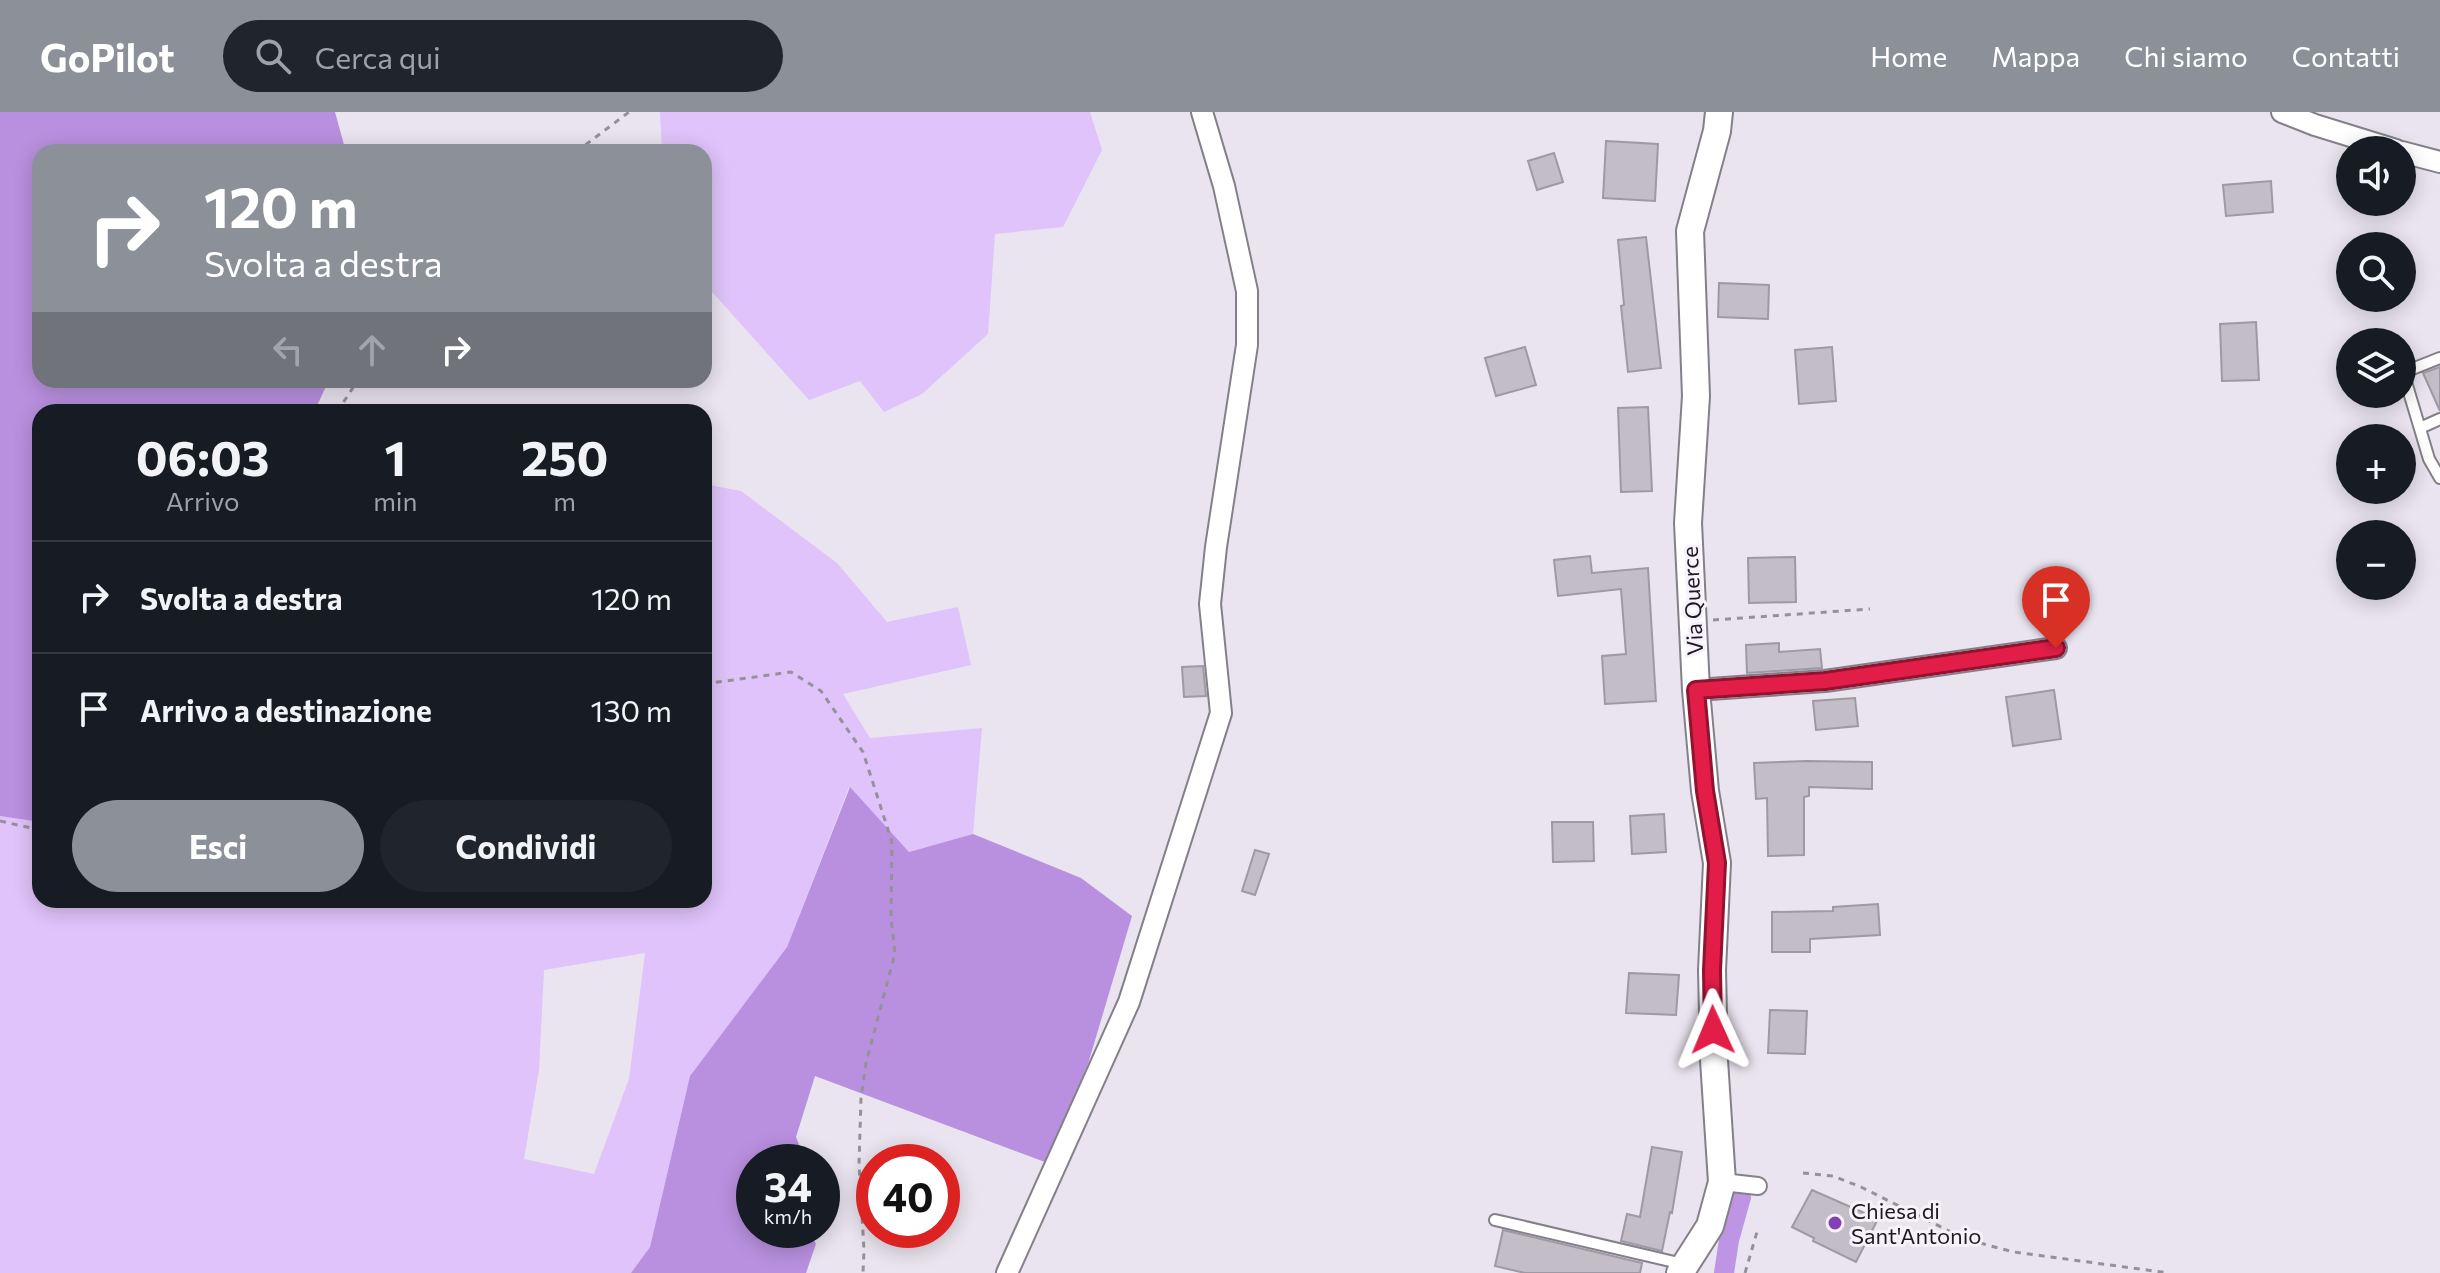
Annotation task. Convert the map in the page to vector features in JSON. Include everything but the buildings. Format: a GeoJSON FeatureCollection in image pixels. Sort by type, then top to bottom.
{"type":"FeatureCollection","features":[{"type":"Feature","properties":{"kind":"street"},"geometry":{"type":"LineString","coordinates":[[1007,1273],[1129,1002],[1221,713],[1210,604],[1247,345],[1247,291],[1224,186],[1202,112]]}},
{"type":"Feature","properties":{"kind":"street","name":"Via Querce"},"geometry":{"type":"LineString","coordinates":[[1683,1269],[1710,1226],[1722,1182],[1712,970],[1717,863],[1705,791],[1696,690],[1688,523],[1696,396],[1690,231],[1717,131],[1719,112]]}},
{"type":"Feature","properties":{"kind":"street"},"geometry":{"type":"LineString","coordinates":[[2282,112],[2351,136]]}},
{"type":"Feature","properties":{"kind":"street"},"geometry":{"type":"LineString","coordinates":[[2416,156],[2440,162]]}},
{"type":"Feature","properties":{"kind":"street"},"geometry":{"type":"LineString","coordinates":[[1696,690],[1825,681],[2056,648]]}},
{"type":"Feature","properties":{"kind":"street"},"geometry":{"type":"LineString","coordinates":[[1722,1182],[1758,1186]]}},
{"type":"Feature","properties":{"kind":"lane"},"geometry":{"type":"LineString","coordinates":[[2440,358],[2407,371],[2406,382],[2429,459],[2440,478]]}},
{"type":"Feature","properties":{"kind":"lane"},"geometry":{"type":"LineString","coordinates":[[2420,428],[2440,419]]}},
{"type":"Feature","properties":{"kind":"lane"},"geometry":{"type":"LineString","coordinates":[[1495,1220],[1683,1269]]}},
{"type":"Feature","properties":{"kind":"path"},"geometry":{"type":"LineString","coordinates":[[587,144],[629,112]]}},
{"type":"Feature","properties":{"kind":"path"},"geometry":{"type":"LineString","coordinates":[[1693,621],[1870,609]]}},
{"type":"Feature","properties":{"kind":"path"},"geometry":{"type":"LineString","coordinates":[[712,683],[791,672],[821,691],[863,752],[892,842],[891,918],[895,953],[869,1050],[861,1098],[859,1164],[863,1273]]}},
{"type":"Feature","properties":{"kind":"path"},"geometry":{"type":"LineString","coordinates":[[0,821],[32,828]]}},
{"type":"Feature","properties":{"kind":"path"},"geometry":{"type":"LineString","coordinates":[[1803,1173],[1833,1176],[1847,1181],[1959,1236],[1987,1245],[2014,1252],[2169,1273]]}},
{"type":"Feature","properties":{"kind":"path"},"geometry":{"type":"LineString","coordinates":[[1745,1273],[1757,1232]]}},
{"type":"Feature","properties":{"kind":"shaded area"},"geometry":{"type":"Polygon","coordinates":[[[0,112],[335,112],[344,144],[32,144],[32,388],[325,388],[318,404],[32,404],[32,821],[0,816],[0,112]]]}},
{"type":"Feature","properties":{"kind":"shaded area"},"geometry":{"type":"Polygon","coordinates":[[[660,112],[1090,112],[1102,150],[1063,227],[995,234],[988,334],[922,394],[884,412],[860,381],[809,400],[712,292],[712,144],[662,144],[660,112]]]}},
{"type":"Feature","properties":{"kind":"shaded area"},"geometry":{"type":"Polygon","coordinates":[[[712,486],[741,491],[837,563],[887,622],[958,607],[971,665],[843,694],[870,738],[982,728],[973,834],[909,852],[849,787],[787,947],[690,1076],[650,1247],[631,1273],[0,1273],[0,816],[32,821],[32,908],[712,908],[712,486]],[[645,953],[544,970],[539,1070],[524,1159],[594,1174],[629,1079],[645,953]]]}},
{"type":"Feature","properties":{"kind":"shaded area"},"geometry":{"type":"Polygon","coordinates":[[[850,787],[909,852],[973,834],[1081,878],[1132,916],[1088,1064],[1045,1162],[815,1076],[796,1137],[799,1144],[736,1144],[736,1248],[815,1248],[806,1273],[631,1273],[650,1247],[690,1076],[787,947],[850,787]]]}},
{"type":"Feature","properties":{"kind":"waterway"},"geometry":{"type":"LineString","coordinates":[[1724,1273],[1741,1197]]}},
{"type":"Feature","properties":{"kind":"place","name":"Chiesa di Sant'Antonio"},"geometry":{"type":"Point","coordinates":[1835,1223]}},
{"type":"Feature","properties":{"kind":"route"},"geometry":{"type":"LineString","coordinates":[[1713,1030],[1712,970],[1717,863],[1705,791],[1696,690],[1825,681],[2056,648]]}}]}
